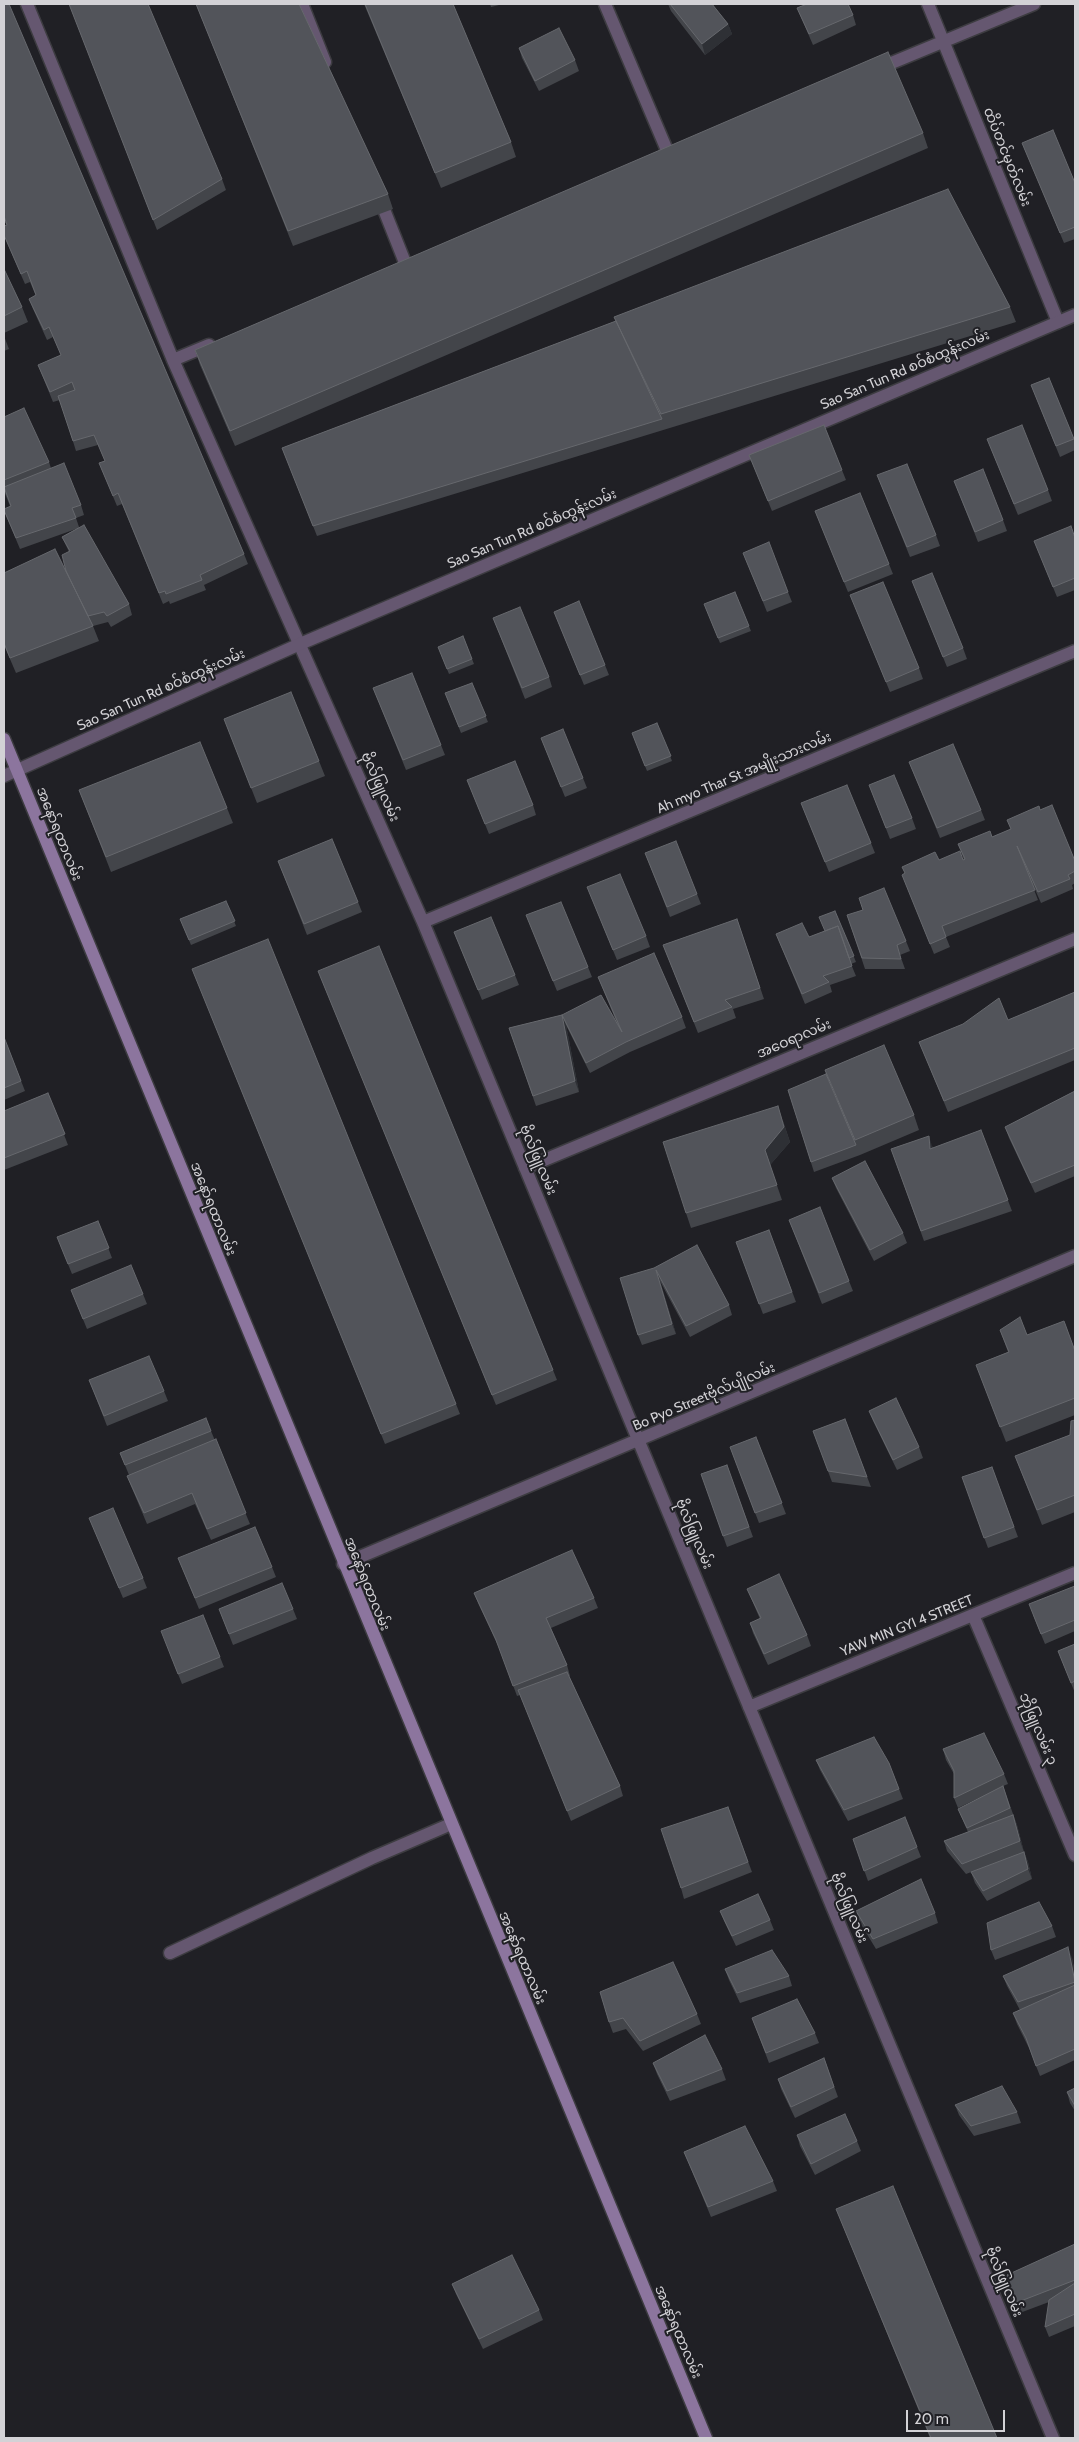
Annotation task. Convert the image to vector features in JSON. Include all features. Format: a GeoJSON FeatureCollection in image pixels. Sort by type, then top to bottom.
{"type":"FeatureCollection","features":[{"type":"Feature","properties":{"kind":"main road","name":"အနော်ရထာလမ်း"},"geometry":{"type":"LineString","coordinates":[[4,740],[343,1564],[706,2438]]}},
{"type":"Feature","properties":{"kind":"street","name":"ဗိုလ်ဖြူလမ်း"},"geometry":{"type":"LineString","coordinates":[[27,4],[173,360],[423,922],[1053,2438]]}},
{"type":"Feature","properties":{"kind":"street"},"geometry":{"type":"LineString","coordinates":[[302,4],[331,76]]}},
{"type":"Feature","properties":{"kind":"street"},"geometry":{"type":"LineString","coordinates":[[605,4],[669,155]]}},
{"type":"Feature","properties":{"kind":"street","name":"ထိပ်တင်မှတ်လမ်း"},"geometry":{"type":"LineString","coordinates":[[928,4],[1058,322]]}},
{"type":"Feature","properties":{"kind":"street"},"geometry":{"type":"LineString","coordinates":[[861,76],[1034,4]]}},
{"type":"Feature","properties":{"kind":"street"},"geometry":{"type":"LineString","coordinates":[[374,184],[406,265]]}},
{"type":"Feature","properties":{"kind":"street","name":"Sao San Tun Rd စဝ်စံထွန်းလမ်း"},"geometry":{"type":"LineString","coordinates":[[4,776],[300,644],[1075,314]]}},
{"type":"Feature","properties":{"kind":"street"},"geometry":{"type":"LineString","coordinates":[[173,360],[218,342]]}},
{"type":"Feature","properties":{"kind":"street","name":"Ah myo Thar St အမျိုးသားလမ်း"},"geometry":{"type":"LineString","coordinates":[[423,922],[1075,651]]}},
{"type":"Feature","properties":{"kind":"street","name":"အဝေရာလမ်း"},"geometry":{"type":"LineString","coordinates":[[525,1168],[1075,939]]}},
{"type":"Feature","properties":{"kind":"street","name":"Bo Pyo Streetဗိုလ်ပျိုလမ်း"},"geometry":{"type":"LineString","coordinates":[[343,1564],[1075,1256]]}},
{"type":"Feature","properties":{"kind":"street","name":"YAW MIN GYI 4 STREET"},"geometry":{"type":"LineString","coordinates":[[749,1706],[1075,1573]]}},
{"type":"Feature","properties":{"kind":"street","name":"ဘိုဖြူလမ်း ၃"},"geometry":{"type":"LineString","coordinates":[[973,1615],[1075,1856]]}},
{"type":"Feature","properties":{"kind":"street"},"geometry":{"type":"LineString","coordinates":[[170,1953],[372,1858],[451,1824]]}},
{"type":"Feature","properties":{"kind":"building"},"geometry":{"type":"Polygon","coordinates":[[[4,4],[9,4],[244,554],[200,575],[202,580],[166,594],[165,591],[159,593],[118,493],[113,496],[99,463],[105,461],[94,435],[73,441],[58,396],[75,390],[72,382],[50,392],[38,365],[61,355],[49,327],[44,330],[29,299],[36,295],[27,271],[21,274],[4,235],[4,226],[7,225],[4,216],[4,4]]]}},
{"type":"Feature","properties":{"kind":"building"},"geometry":{"type":"Polygon","coordinates":[[[69,4],[148,4],[222,179],[153,220],[69,4]]]}},
{"type":"Feature","properties":{"kind":"building"},"geometry":{"type":"Polygon","coordinates":[[[196,4],[299,4],[388,194],[288,231],[196,4]]]}},
{"type":"Feature","properties":{"kind":"building"},"geometry":{"type":"Polygon","coordinates":[[[365,4],[453,4],[511,142],[435,173],[365,4]]]}},
{"type":"Feature","properties":{"kind":"building"},"geometry":{"type":"Polygon","coordinates":[[[670,4],[712,4],[728,24],[702,44],[670,4]]]}},
{"type":"Feature","properties":{"kind":"building"},"geometry":{"type":"Polygon","coordinates":[[[807,4],[848,4],[853,15],[809,34],[797,8],[807,4]]]}},
{"type":"Feature","properties":{"kind":"building"},"geometry":{"type":"Polygon","coordinates":[[[559,28],[575,60],[535,81],[519,48],[559,28]]]}},
{"type":"Feature","properties":{"kind":"building"},"geometry":{"type":"Polygon","coordinates":[[[888,52],[923,133],[230,431],[195,350],[888,52]]]}},
{"type":"Feature","properties":{"kind":"building"},"geometry":{"type":"Polygon","coordinates":[[[1053,130],[1075,183],[1075,227],[1060,233],[1022,143],[1053,130]]]}},
{"type":"Feature","properties":{"kind":"building"},"geometry":{"type":"Polygon","coordinates":[[[948,189],[1010,307],[661,414],[614,317],[948,189]]]}},
{"type":"Feature","properties":{"kind":"building"},"geometry":{"type":"Polygon","coordinates":[[[4,269],[22,307],[4,316],[4,269]]]}},
{"type":"Feature","properties":{"kind":"building"},"geometry":{"type":"Polygon","coordinates":[[[616,321],[662,419],[313,526],[282,448],[616,321]]]}},
{"type":"Feature","properties":{"kind":"building"},"geometry":{"type":"Polygon","coordinates":[[[1049,378],[1074,439],[1056,446],[1031,385],[1049,378]]]}},
{"type":"Feature","properties":{"kind":"building"},"geometry":{"type":"Polygon","coordinates":[[[24,408],[49,462],[4,480],[4,417],[24,408]]]}},
{"type":"Feature","properties":{"kind":"building"},"geometry":{"type":"Polygon","coordinates":[[[824,425],[842,470],[768,501],[749,455],[824,425]]]}},
{"type":"Feature","properties":{"kind":"building"},"geometry":{"type":"Polygon","coordinates":[[[1022,425],[1048,490],[1014,504],[987,439],[1022,425]]]}},
{"type":"Feature","properties":{"kind":"building"},"geometry":{"type":"Polygon","coordinates":[[[64,463],[81,505],[72,508],[76,518],[16,538],[4,510],[11,506],[4,487],[64,463]]]}},
{"type":"Feature","properties":{"kind":"building"},"geometry":{"type":"Polygon","coordinates":[[[907,464],[936,535],[907,547],[877,475],[907,464]]]}},
{"type":"Feature","properties":{"kind":"building"},"geometry":{"type":"Polygon","coordinates":[[[983,469],[1003,520],[975,532],[954,481],[983,469]]]}},
{"type":"Feature","properties":{"kind":"building"},"geometry":{"type":"Polygon","coordinates":[[[860,493],[889,564],[844,582],[815,511],[860,493]]]}},
{"type":"Feature","properties":{"kind":"building"},"geometry":{"type":"Polygon","coordinates":[[[84,525],[129,604],[107,616],[104,612],[88,616],[66,571],[62,555],[70,551],[62,537],[84,525]]]}},
{"type":"Feature","properties":{"kind":"building"},"geometry":{"type":"Polygon","coordinates":[[[1071,526],[1075,538],[1075,578],[1053,587],[1034,541],[1071,526]]]}},
{"type":"Feature","properties":{"kind":"building"},"geometry":{"type":"Polygon","coordinates":[[[769,542],[788,592],[763,601],[743,553],[769,542]]]}},
{"type":"Feature","properties":{"kind":"building"},"geometry":{"type":"Polygon","coordinates":[[[55,549],[93,626],[10,658],[4,643],[4,573],[55,549]]]}},
{"type":"Feature","properties":{"kind":"building"},"geometry":{"type":"Polygon","coordinates":[[[932,573],[963,648],[943,657],[912,581],[932,573]]]}},
{"type":"Feature","properties":{"kind":"building"},"geometry":{"type":"Polygon","coordinates":[[[883,582],[919,668],[886,682],[850,595],[883,582]]]}},
{"type":"Feature","properties":{"kind":"building"},"geometry":{"type":"Polygon","coordinates":[[[735,592],[749,626],[718,638],[704,604],[735,592]]]}},
{"type":"Feature","properties":{"kind":"building"},"geometry":{"type":"Polygon","coordinates":[[[579,601],[605,665],[580,675],[554,612],[579,601]]]}},
{"type":"Feature","properties":{"kind":"building"},"geometry":{"type":"Polygon","coordinates":[[[520,607],[549,677],[522,688],[493,618],[520,607]]]}},
{"type":"Feature","properties":{"kind":"building"},"geometry":{"type":"Polygon","coordinates":[[[463,636],[472,659],[447,669],[438,647],[463,636]]]}},
{"type":"Feature","properties":{"kind":"building"},"geometry":{"type":"Polygon","coordinates":[[[412,673],[441,745],[403,760],[373,688],[412,673]]]}},
{"type":"Feature","properties":{"kind":"building"},"geometry":{"type":"Polygon","coordinates":[[[472,683],[486,716],[459,727],[445,693],[472,683]]]}},
{"type":"Feature","properties":{"kind":"building"},"geometry":{"type":"Polygon","coordinates":[[[291,692],[319,761],[251,788],[224,719],[291,692]]]}},
{"type":"Feature","properties":{"kind":"building"},"geometry":{"type":"Polygon","coordinates":[[[657,723],[671,756],[645,766],[632,733],[657,723]]]}},
{"type":"Feature","properties":{"kind":"building"},"geometry":{"type":"Polygon","coordinates":[[[563,729],[583,778],[561,787],[541,738],[563,729]]]}},
{"type":"Feature","properties":{"kind":"building"},"geometry":{"type":"Polygon","coordinates":[[[200,742],[227,808],[106,857],[79,790],[200,742]]]}},
{"type":"Feature","properties":{"kind":"building"},"geometry":{"type":"Polygon","coordinates":[[[953,744],[981,810],[937,828],[909,762],[953,744]]]}},
{"type":"Feature","properties":{"kind":"building"},"geometry":{"type":"Polygon","coordinates":[[[515,761],[533,805],[485,824],[467,780],[515,761]]]}},
{"type":"Feature","properties":{"kind":"building"},"geometry":{"type":"Polygon","coordinates":[[[894,775],[912,818],[886,828],[869,785],[894,775]]]}},
{"type":"Feature","properties":{"kind":"building"},"geometry":{"type":"Polygon","coordinates":[[[847,785],[871,843],[825,862],[801,803],[847,785]]]}},
{"type":"Feature","properties":{"kind":"building"},"geometry":{"type":"Polygon","coordinates":[[[1052,805],[1075,861],[1075,871],[1068,875],[1070,879],[1038,892],[1017,846],[1035,890],[942,926],[946,937],[930,944],[902,875],[905,873],[902,867],[935,852],[939,860],[960,851],[963,860],[965,859],[958,844],[990,831],[992,837],[1011,829],[1007,820],[1039,806],[1040,810],[1052,805]]]}},
{"type":"Feature","properties":{"kind":"building"},"geometry":{"type":"Polygon","coordinates":[[[332,839],[358,902],[304,924],[278,861],[332,839]]]}},
{"type":"Feature","properties":{"kind":"building"},"geometry":{"type":"Polygon","coordinates":[[[676,841],[697,894],[667,907],[645,853],[676,841]]]}},
{"type":"Feature","properties":{"kind":"building"},"geometry":{"type":"Polygon","coordinates":[[[620,874],[646,936],[613,950],[587,887],[620,874]]]}},
{"type":"Feature","properties":{"kind":"building"},"geometry":{"type":"Polygon","coordinates":[[[884,888],[906,941],[897,945],[901,959],[862,958],[847,915],[863,910],[859,898],[884,888]]]}},
{"type":"Feature","properties":{"kind":"building"},"geometry":{"type":"Polygon","coordinates":[[[226,901],[235,921],[189,940],[180,919],[226,901]]]}},
{"type":"Feature","properties":{"kind":"building"},"geometry":{"type":"Polygon","coordinates":[[[561,902],[588,967],[553,981],[526,915],[561,902]]]}},
{"type":"Feature","properties":{"kind":"building"},"geometry":{"type":"Polygon","coordinates":[[[835,911],[854,956],[849,958],[838,926],[825,931],[819,917],[835,911]]]}},
{"type":"Feature","properties":{"kind":"building"},"geometry":{"type":"Polygon","coordinates":[[[491,917],[515,975],[478,990],[454,932],[491,917]]]}},
{"type":"Feature","properties":{"kind":"building"},"geometry":{"type":"Polygon","coordinates":[[[737,919],[760,988],[725,1000],[732,1007],[694,1022],[663,945],[737,919]]]}},
{"type":"Feature","properties":{"kind":"building"},"geometry":{"type":"Polygon","coordinates":[[[802,923],[809,937],[838,926],[852,966],[823,976],[829,982],[802,994],[776,934],[802,923]]]}},
{"type":"Feature","properties":{"kind":"building"},"geometry":{"type":"Polygon","coordinates":[[[268,939],[456,1404],[381,1434],[192,969],[268,939]]]}},
{"type":"Feature","properties":{"kind":"building"},"geometry":{"type":"Polygon","coordinates":[[[379,946],[553,1370],[492,1395],[318,971],[379,946]]]}},
{"type":"Feature","properties":{"kind":"building"},"geometry":{"type":"Polygon","coordinates":[[[654,953],[682,1017],[626,1042],[586,1063],[562,1015],[601,995],[622,1032],[598,977],[654,953]]]}},
{"type":"Feature","properties":{"kind":"building"},"geometry":{"type":"Polygon","coordinates":[[[1075,992],[1075,1048],[944,1101],[919,1042],[963,1024],[999,998],[1008,1020],[1075,992]]]}},
{"type":"Feature","properties":{"kind":"building"},"geometry":{"type":"Polygon","coordinates":[[[562,1015],[575,1081],[533,1096],[509,1028],[562,1015]]]}},
{"type":"Feature","properties":{"kind":"building"},"geometry":{"type":"Polygon","coordinates":[[[4,1037],[21,1081],[4,1088],[4,1037]]]}},
{"type":"Feature","properties":{"kind":"building"},"geometry":{"type":"Polygon","coordinates":[[[884,1045],[914,1115],[855,1140],[825,1070],[884,1045]]]}},
{"type":"Feature","properties":{"kind":"building"},"geometry":{"type":"Polygon","coordinates":[[[826,1074],[856,1145],[811,1162],[788,1090],[826,1074]]]}},
{"type":"Feature","properties":{"kind":"building"},"geometry":{"type":"Polygon","coordinates":[[[1075,1091],[1075,1165],[1031,1183],[1005,1127],[1075,1091]]]}},
{"type":"Feature","properties":{"kind":"building"},"geometry":{"type":"Polygon","coordinates":[[[48,1093],[65,1134],[4,1158],[4,1111],[48,1093]]]}},
{"type":"Feature","properties":{"kind":"building"},"geometry":{"type":"Polygon","coordinates":[[[778,1106],[784,1127],[765,1150],[777,1185],[686,1213],[663,1142],[778,1106]]]}},
{"type":"Feature","properties":{"kind":"building"},"geometry":{"type":"Polygon","coordinates":[[[981,1130],[1008,1200],[921,1231],[891,1149],[929,1136],[930,1149],[981,1130]]]}},
{"type":"Feature","properties":{"kind":"building"},"geometry":{"type":"Polygon","coordinates":[[[865,1161],[903,1233],[870,1250],[832,1178],[865,1161]]]}},
{"type":"Feature","properties":{"kind":"building"},"geometry":{"type":"Polygon","coordinates":[[[820,1207],[849,1281],[819,1293],[789,1220],[820,1207]]]}},
{"type":"Feature","properties":{"kind":"building"},"geometry":{"type":"Polygon","coordinates":[[[98,1221],[109,1248],[68,1264],[57,1237],[98,1221]]]}},
{"type":"Feature","properties":{"kind":"building"},"geometry":{"type":"Polygon","coordinates":[[[769,1230],[792,1292],[759,1304],[736,1242],[769,1230]]]}},
{"type":"Feature","properties":{"kind":"building"},"geometry":{"type":"Polygon","coordinates":[[[697,1245],[729,1305],[686,1326],[656,1270],[672,1324],[638,1335],[620,1278],[654,1268],[697,1245]]]}},
{"type":"Feature","properties":{"kind":"building"},"geometry":{"type":"Polygon","coordinates":[[[131,1265],[143,1294],[83,1319],[71,1290],[131,1265]]]}},
{"type":"Feature","properties":{"kind":"building"},"geometry":{"type":"Polygon","coordinates":[[[1020,1317],[1027,1335],[1064,1321],[1075,1351],[1075,1398],[1000,1427],[976,1365],[1009,1352],[1000,1330],[1020,1317]]]}},
{"type":"Feature","properties":{"kind":"building"},"geometry":{"type":"Polygon","coordinates":[[[149,1356],[164,1391],[104,1416],[89,1380],[149,1356]]]}},
{"type":"Feature","properties":{"kind":"building"},"geometry":{"type":"Polygon","coordinates":[[[896,1398],[919,1447],[893,1460],[869,1411],[896,1398]]]}},
{"type":"Feature","properties":{"kind":"building"},"geometry":{"type":"Polygon","coordinates":[[[206,1418],[211,1431],[125,1465],[120,1453],[206,1418]]]}},
{"type":"Feature","properties":{"kind":"building"},"geometry":{"type":"Polygon","coordinates":[[[845,1419],[867,1477],[828,1471],[813,1431],[845,1419]]]}},
{"type":"Feature","properties":{"kind":"building"},"geometry":{"type":"Polygon","coordinates":[[[1075,1420],[1075,1495],[1037,1510],[1015,1456],[1070,1435],[1071,1421],[1075,1420]]]}},
{"type":"Feature","properties":{"kind":"building"},"geometry":{"type":"Polygon","coordinates":[[[756,1437],[782,1503],[755,1513],[730,1447],[756,1437]]]}},
{"type":"Feature","properties":{"kind":"building"},"geometry":{"type":"Polygon","coordinates":[[[216,1439],[246,1513],[207,1529],[192,1493],[144,1513],[127,1476],[216,1439]]]}},
{"type":"Feature","properties":{"kind":"building"},"geometry":{"type":"Polygon","coordinates":[[[727,1465],[749,1527],[723,1536],[701,1474],[727,1465]]]}},
{"type":"Feature","properties":{"kind":"building"},"geometry":{"type":"Polygon","coordinates":[[[992,1467],[1014,1527],[984,1538],[962,1477],[992,1467]]]}},
{"type":"Feature","properties":{"kind":"building"},"geometry":{"type":"Polygon","coordinates":[[[113,1508],[143,1578],[119,1588],[89,1518],[113,1508]]]}},
{"type":"Feature","properties":{"kind":"building"},"geometry":{"type":"Polygon","coordinates":[[[255,1527],[272,1567],[195,1598],[178,1558],[255,1527]]]}},
{"type":"Feature","properties":{"kind":"building"},"geometry":{"type":"Polygon","coordinates":[[[572,1550],[594,1598],[546,1618],[567,1665],[513,1686],[496,1640],[474,1593],[572,1550]]]}},
{"type":"Feature","properties":{"kind":"building"},"geometry":{"type":"Polygon","coordinates":[[[779,1574],[807,1635],[764,1654],[750,1623],[761,1618],[747,1589],[779,1574]]]}},
{"type":"Feature","properties":{"kind":"building"},"geometry":{"type":"Polygon","coordinates":[[[282,1583],[293,1609],[229,1634],[219,1609],[282,1583]]]}},
{"type":"Feature","properties":{"kind":"building"},"geometry":{"type":"Polygon","coordinates":[[[1075,1586],[1075,1620],[1041,1634],[1029,1604],[1075,1586]]]}},
{"type":"Feature","properties":{"kind":"building"},"geometry":{"type":"Polygon","coordinates":[[[203,1615],[220,1657],[178,1674],[161,1631],[203,1615]]]}},
{"type":"Feature","properties":{"kind":"building"},"geometry":{"type":"Polygon","coordinates":[[[1075,1644],[1075,1681],[1071,1683],[1058,1651],[1075,1644]]]}},
{"type":"Feature","properties":{"kind":"building"},"geometry":{"type":"Polygon","coordinates":[[[567,1672],[620,1786],[567,1811],[518,1690],[567,1672]]]}},
{"type":"Feature","properties":{"kind":"building"},"geometry":{"type":"Polygon","coordinates":[[[984,1733],[1004,1774],[954,1798],[954,1771],[943,1749],[984,1733]]]}},
{"type":"Feature","properties":{"kind":"building"},"geometry":{"type":"Polygon","coordinates":[[[874,1737],[889,1763],[899,1789],[844,1810],[816,1760],[874,1737]]]}},
{"type":"Feature","properties":{"kind":"building"},"geometry":{"type":"Polygon","coordinates":[[[1003,1786],[1010,1808],[967,1828],[958,1809],[1003,1786]]]}},
{"type":"Feature","properties":{"kind":"building"},"geometry":{"type":"Polygon","coordinates":[[[728,1807],[748,1862],[681,1888],[661,1829],[728,1807]]]}},
{"type":"Feature","properties":{"kind":"building"},"geometry":{"type":"Polygon","coordinates":[[[1013,1815],[1020,1841],[962,1864],[944,1841],[1013,1815]]]}},
{"type":"Feature","properties":{"kind":"building"},"geometry":{"type":"Polygon","coordinates":[[[905,1817],[917,1847],[864,1871],[853,1839],[905,1817]]]}},
{"type":"Feature","properties":{"kind":"building"},"geometry":{"type":"Polygon","coordinates":[[[1024,1852],[1028,1869],[983,1891],[971,1872],[1024,1852]]]}},
{"type":"Feature","properties":{"kind":"building"},"geometry":{"type":"Polygon","coordinates":[[[921,1879],[935,1913],[873,1939],[856,1911],[921,1879]]]}},
{"type":"Feature","properties":{"kind":"building"},"geometry":{"type":"Polygon","coordinates":[[[758,1894],[770,1920],[732,1936],[720,1911],[758,1894]]]}},
{"type":"Feature","properties":{"kind":"building"},"geometry":{"type":"Polygon","coordinates":[[[1039,1902],[1052,1926],[991,1950],[987,1923],[1039,1902]]]}},
{"type":"Feature","properties":{"kind":"building"},"geometry":{"type":"Polygon","coordinates":[[[1068,1947],[1075,1982],[1018,2002],[1003,1976],[1068,1947]]]}},
{"type":"Feature","properties":{"kind":"building"},"geometry":{"type":"Polygon","coordinates":[[[772,1950],[789,1976],[737,1993],[725,1969],[772,1950]]]}},
{"type":"Feature","properties":{"kind":"building"},"geometry":{"type":"Polygon","coordinates":[[[673,1962],[697,2014],[640,2041],[623,2018],[609,2022],[600,1992],[673,1962]]]}},
{"type":"Feature","properties":{"kind":"building"},"geometry":{"type":"Polygon","coordinates":[[[1075,1985],[1075,2049],[1036,2066],[1026,2038],[1013,2013],[1075,1985]]]}},
{"type":"Feature","properties":{"kind":"building"},"geometry":{"type":"Polygon","coordinates":[[[797,1999],[815,2033],[766,2053],[752,2018],[797,1999]]]}},
{"type":"Feature","properties":{"kind":"building"},"geometry":{"type":"Polygon","coordinates":[[[705,2035],[722,2069],[667,2091],[653,2063],[705,2035]]]}},
{"type":"Feature","properties":{"kind":"building"},"geometry":{"type":"Polygon","coordinates":[[[824,2058],[834,2087],[791,2107],[778,2079],[824,2058]]]}},
{"type":"Feature","properties":{"kind":"building"},"geometry":{"type":"Polygon","coordinates":[[[1002,2086],[1017,2112],[971,2126],[955,2105],[1002,2086]]]}},
{"type":"Feature","properties":{"kind":"building"},"geometry":{"type":"Polygon","coordinates":[[[1075,2088],[1075,2106],[1067,2092],[1075,2088]]]}},
{"type":"Feature","properties":{"kind":"building"},"geometry":{"type":"Polygon","coordinates":[[[845,2114],[857,2141],[811,2164],[797,2135],[845,2114]]]}},
{"type":"Feature","properties":{"kind":"building"},"geometry":{"type":"Polygon","coordinates":[[[745,2126],[773,2181],[708,2207],[684,2152],[745,2126]]]}},
{"type":"Feature","properties":{"kind":"building"},"geometry":{"type":"Polygon","coordinates":[[[893,2186],[997,2438],[931,2438],[836,2209],[893,2186]]]}},
{"type":"Feature","properties":{"kind":"building"},"geometry":{"type":"Polygon","coordinates":[[[1075,2244],[1075,2280],[1013,2304],[1007,2275],[1075,2244]]]}},
{"type":"Feature","properties":{"kind":"building"},"geometry":{"type":"Polygon","coordinates":[[[512,2255],[539,2310],[479,2339],[452,2284],[512,2255]]]}},
{"type":"Feature","properties":{"kind":"building"},"geometry":{"type":"Polygon","coordinates":[[[1075,2283],[1075,2314],[1045,2327],[1049,2300],[1075,2283]]]}}]}
